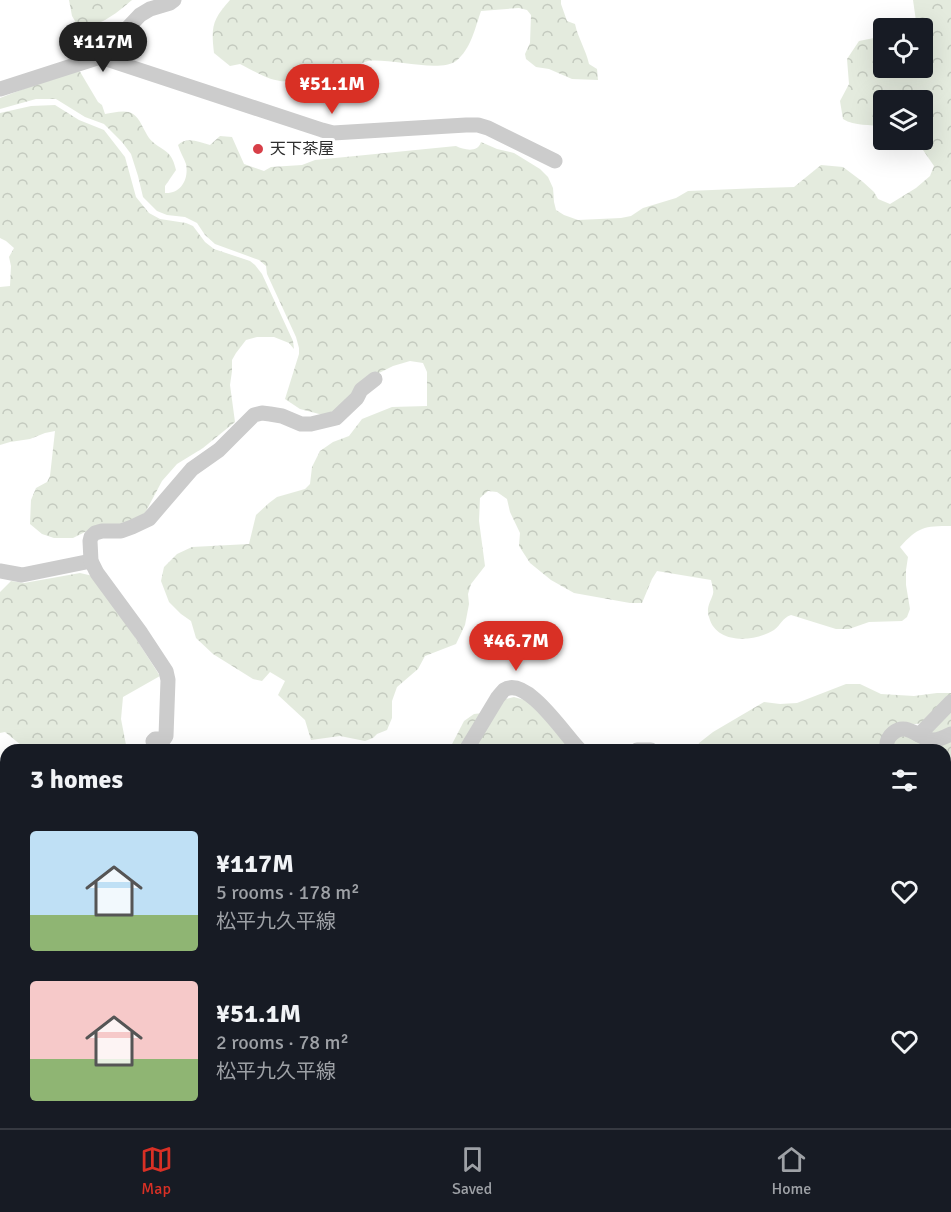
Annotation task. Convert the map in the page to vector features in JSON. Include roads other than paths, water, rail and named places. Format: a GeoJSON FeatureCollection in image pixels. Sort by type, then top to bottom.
{"type":"FeatureCollection","features":[{"type":"Feature","properties":{"kind":"street"},"geometry":{"type":"LineString","coordinates":[[0,89],[100,57],[140,15],[174,0]]}},
{"type":"Feature","properties":{"kind":"street"},"geometry":{"type":"LineString","coordinates":[[100,57],[333,133],[478,125],[489,128],[555,161]]}},
{"type":"Feature","properties":{"kind":"street"},"geometry":{"type":"LineString","coordinates":[[154,744],[155,739],[164,739],[166,736],[168,680],[165,671],[141,633],[99,576],[92,561],[90,541],[95,533],[121,531],[149,519],[192,469],[219,450],[254,415],[262,413],[282,416],[301,424],[336,418],[357,398],[361,390],[375,379]]}},
{"type":"Feature","properties":{"kind":"street"},"geometry":{"type":"LineString","coordinates":[[0,571],[22,574],[92,561]]}},
{"type":"Feature","properties":{"kind":"street"},"geometry":{"type":"LineString","coordinates":[[470,744],[498,697],[510,688],[519,689],[540,704],[575,744]]}},
{"type":"Feature","properties":{"kind":"street"},"geometry":{"type":"LineString","coordinates":[[919,735],[951,702]]}},
{"type":"Feature","properties":{"kind":"street"},"geometry":{"type":"LineString","coordinates":[[887,744],[895,731],[902,728],[932,740],[939,740],[951,734]]}},
{"type":"Feature","properties":{"kind":"place","name":"天下茶屋"},"geometry":{"type":"Point","coordinates":[258,149]}}]}
